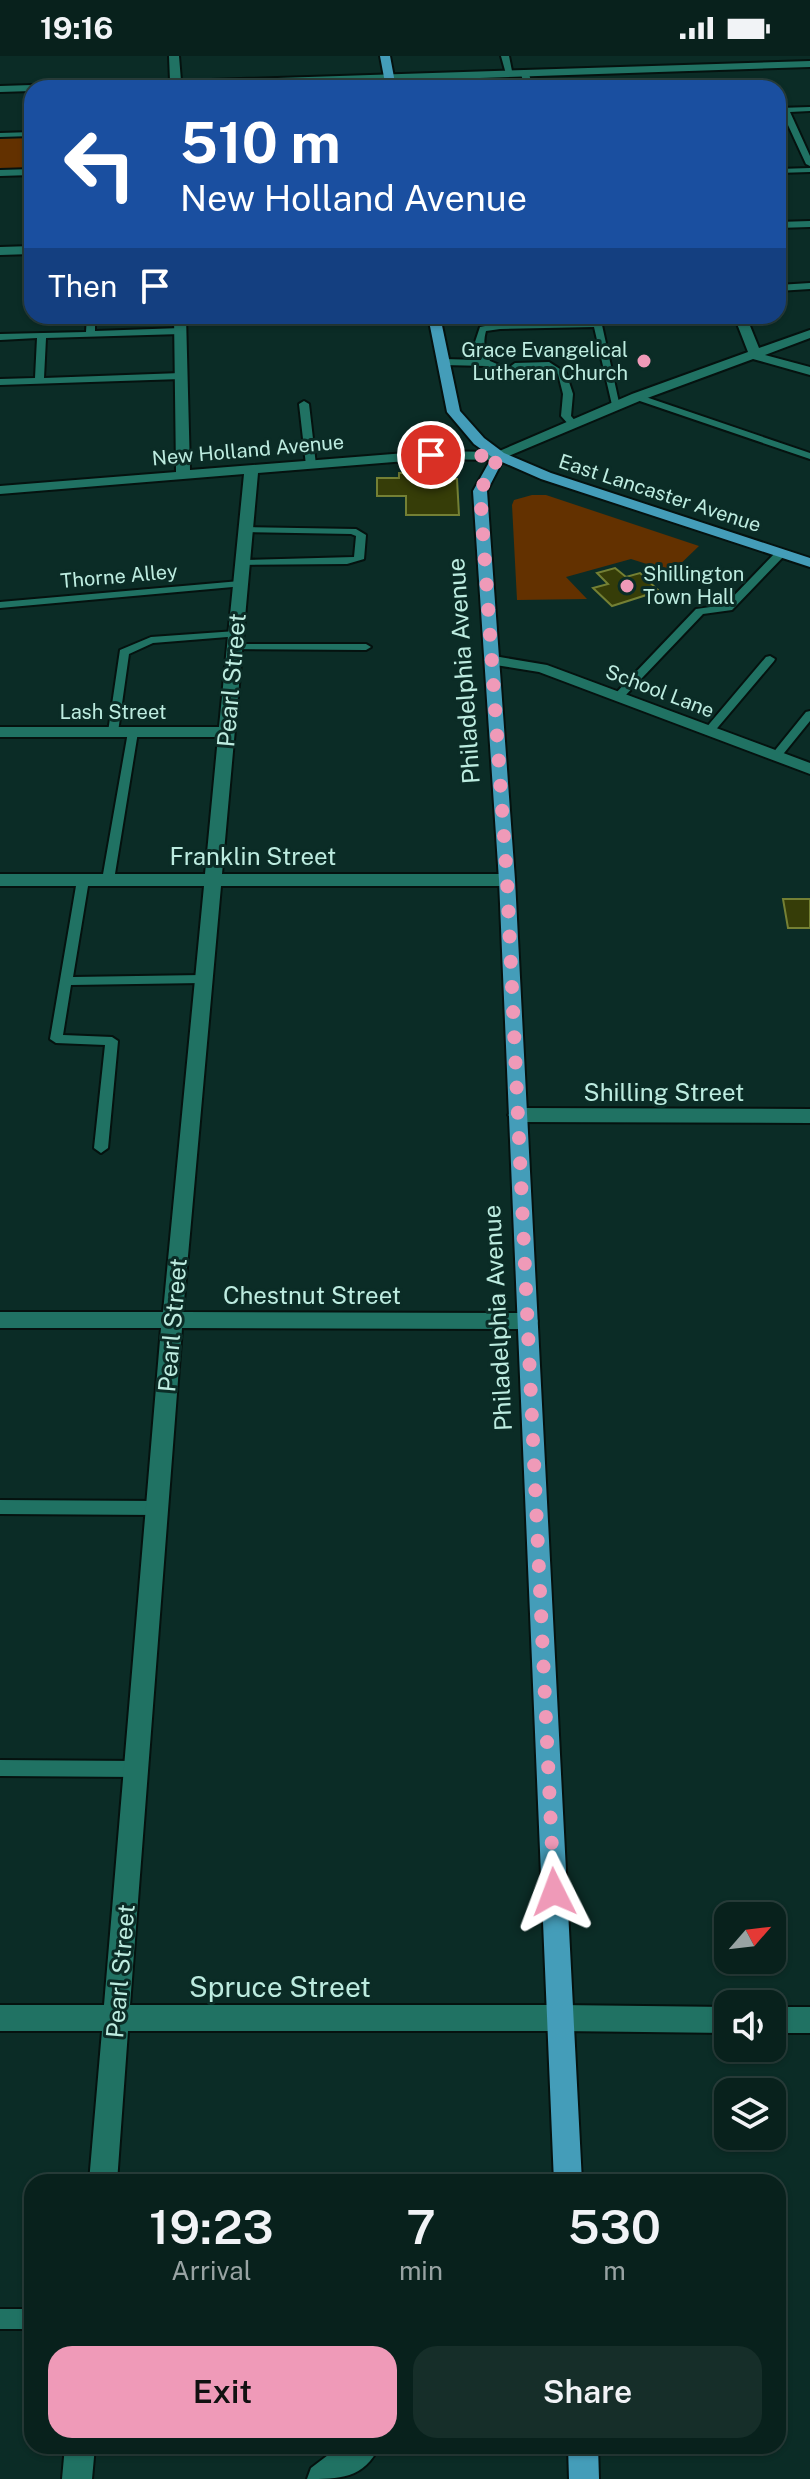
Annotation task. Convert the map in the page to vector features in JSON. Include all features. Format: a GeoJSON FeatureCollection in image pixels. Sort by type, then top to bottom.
{"type":"FeatureCollection","features":[{"type":"Feature","properties":{"kind":"main road"},"geometry":{"type":"LineString","coordinates":[[385,56],[389,80]]}},
{"type":"Feature","properties":{"kind":"main road","name":"East Lancaster Avenue"},"geometry":{"type":"LineString","coordinates":[[436,324],[454,412],[464,427],[499,456],[546,476],[810,563]]}},
{"type":"Feature","properties":{"kind":"main road","name":"Philadelphia Avenue"},"geometry":{"type":"LineString","coordinates":[[499,456],[480,491],[507,880],[568,2174]]}},
{"type":"Feature","properties":{"kind":"main road"},"geometry":{"type":"LineString","coordinates":[[583,2454],[584,2479]]}},
{"type":"Feature","properties":{"kind":"street"},"geometry":{"type":"LineString","coordinates":[[174,56],[175,80]]}},
{"type":"Feature","properties":{"kind":"street"},"geometry":{"type":"LineString","coordinates":[[639,56],[646,74]]}},
{"type":"Feature","properties":{"kind":"street"},"geometry":{"type":"LineString","coordinates":[[430,80],[510,74],[646,74],[810,64]]}},
{"type":"Feature","properties":{"kind":"street"},"geometry":{"type":"LineString","coordinates":[[0,89],[24,88]]}},
{"type":"Feature","properties":{"kind":"street"},"geometry":{"type":"LineString","coordinates":[[0,173],[24,172]]}},
{"type":"Feature","properties":{"kind":"street"},"geometry":{"type":"LineString","coordinates":[[786,225],[810,224]]}},
{"type":"Feature","properties":{"kind":"street"},"geometry":{"type":"LineString","coordinates":[[0,251],[24,250]]}},
{"type":"Feature","properties":{"kind":"street"},"geometry":{"type":"LineString","coordinates":[[181,324],[183,475]]}},
{"type":"Feature","properties":{"kind":"street"},"geometry":{"type":"LineString","coordinates":[[743,324],[756,356]]}},
{"type":"Feature","properties":{"kind":"street"},"geometry":{"type":"LineString","coordinates":[[499,456],[637,397],[810,334]]}},
{"type":"Feature","properties":{"kind":"street"},"geometry":{"type":"LineString","coordinates":[[756,356],[810,371]]}},
{"type":"Feature","properties":{"kind":"street","name":"New Holland Avenue"},"geometry":{"type":"LineString","coordinates":[[0,490],[431,455],[499,456]]}},
{"type":"Feature","properties":{"kind":"street","name":"Pearl Street"},"geometry":{"type":"LineString","coordinates":[[104,2174],[172,1321],[251,470]]}},
{"type":"Feature","properties":{"kind":"street","name":"School Lane"},"geometry":{"type":"LineString","coordinates":[[494,661],[542,668],[810,769]]}},
{"type":"Feature","properties":{"kind":"street","name":"Lash Street"},"geometry":{"type":"LineString","coordinates":[[0,732],[226,732]]}},
{"type":"Feature","properties":{"kind":"street","name":"Franklin Street"},"geometry":{"type":"LineString","coordinates":[[0,880],[507,880]]}},
{"type":"Feature","properties":{"kind":"street","name":"Shilling Street"},"geometry":{"type":"LineString","coordinates":[[517,1115],[810,1116]]}},
{"type":"Feature","properties":{"kind":"street","name":"Chestnut Street"},"geometry":{"type":"LineString","coordinates":[[0,1320],[528,1321]]}},
{"type":"Feature","properties":{"kind":"street","name":"Spruce Street"},"geometry":{"type":"LineString","coordinates":[[0,2018],[714,2020]]}},
{"type":"Feature","properties":{"kind":"street"},"geometry":{"type":"LineString","coordinates":[[786,2020],[810,2020]]}},
{"type":"Feature","properties":{"kind":"street"},"geometry":{"type":"LineString","coordinates":[[77,2479],[79,2454]]}},
{"type":"Feature","properties":{"kind":"street"},"geometry":{"type":"LineString","coordinates":[[322,2479],[354,2454]]}},
{"type":"Feature","properties":{"kind":"lane"},"geometry":{"type":"LineString","coordinates":[[505,56],[510,74]]}},
{"type":"Feature","properties":{"kind":"lane"},"geometry":{"type":"LineString","coordinates":[[525,74],[527,80]]}},
{"type":"Feature","properties":{"kind":"lane"},"geometry":{"type":"LineString","coordinates":[[786,110],[810,109]]}},
{"type":"Feature","properties":{"kind":"lane"},"geometry":{"type":"LineString","coordinates":[[786,118],[810,167],[786,170]]}},
{"type":"Feature","properties":{"kind":"lane"},"geometry":{"type":"LineString","coordinates":[[0,135],[24,134]]}},
{"type":"Feature","properties":{"kind":"lane"},"geometry":{"type":"LineString","coordinates":[[786,288],[810,286]]}},
{"type":"Feature","properties":{"kind":"lane"},"geometry":{"type":"LineString","coordinates":[[90,334],[91,324]]}},
{"type":"Feature","properties":{"kind":"lane"},"geometry":{"type":"LineString","coordinates":[[0,337],[90,334],[173,324]]}},
{"type":"Feature","properties":{"kind":"lane"},"geometry":{"type":"LineString","coordinates":[[487,363],[481,355],[479,336],[483,329],[546,324]]}},
{"type":"Feature","properties":{"kind":"lane"},"geometry":{"type":"LineString","coordinates":[[598,324],[617,405]]}},
{"type":"Feature","properties":{"kind":"lane"},"geometry":{"type":"LineString","coordinates":[[39,381],[42,336]]}},
{"type":"Feature","properties":{"kind":"lane"},"geometry":{"type":"LineString","coordinates":[[443,362],[487,363],[500,367]]}},
{"type":"Feature","properties":{"kind":"lane"},"geometry":{"type":"LineString","coordinates":[[515,366],[549,365],[562,373],[568,394],[566,416],[573,424]]}},
{"type":"Feature","properties":{"kind":"lane"},"geometry":{"type":"LineString","coordinates":[[0,382],[181,376]]}},
{"type":"Feature","properties":{"kind":"lane"},"geometry":{"type":"LineString","coordinates":[[637,397],[810,456]]}},
{"type":"Feature","properties":{"kind":"lane"},"geometry":{"type":"LineString","coordinates":[[304,404],[311,465]]}},
{"type":"Feature","properties":{"kind":"lane"},"geometry":{"type":"LineString","coordinates":[[242,563],[347,561],[359,559],[361,555],[361,535],[353,531],[246,530]]}},
{"type":"Feature","properties":{"kind":"lane"},"geometry":{"type":"LineString","coordinates":[[618,697],[700,611],[728,608],[780,554]]}},
{"type":"Feature","properties":{"kind":"lane","name":"Thorne Alley"},"geometry":{"type":"LineString","coordinates":[[0,605],[240,584]]}},
{"type":"Feature","properties":{"kind":"lane"},"geometry":{"type":"LineString","coordinates":[[113,732],[124,652],[140,642],[235,640],[366,647]]}},
{"type":"Feature","properties":{"kind":"lane"},"geometry":{"type":"LineString","coordinates":[[709,731],[770,659]]}},
{"type":"Feature","properties":{"kind":"lane"},"geometry":{"type":"LineString","coordinates":[[776,756],[810,714]]}},
{"type":"Feature","properties":{"kind":"lane"},"geometry":{"type":"LineString","coordinates":[[108,880],[133,732]]}},
{"type":"Feature","properties":{"kind":"lane"},"geometry":{"type":"LineString","coordinates":[[83,880],[56,1039],[112,1041],[101,1148]]}},
{"type":"Feature","properties":{"kind":"lane"},"geometry":{"type":"LineString","coordinates":[[66,981],[202,979]]}},
{"type":"Feature","properties":{"kind":"lane"},"geometry":{"type":"LineString","coordinates":[[0,1507],[158,1508]]}},
{"type":"Feature","properties":{"kind":"lane"},"geometry":{"type":"LineString","coordinates":[[0,1768],[137,1769]]}},
{"type":"Feature","properties":{"kind":"lane"},"geometry":{"type":"LineString","coordinates":[[0,2319],[24,2319]]}},
{"type":"Feature","properties":{"kind":"shaded area"},"geometry":{"type":"Polygon","coordinates":[[[24,136],[24,168],[0,169],[0,137],[24,136]]]}},
{"type":"Feature","properties":{"kind":"shaded area"},"geometry":{"type":"Polygon","coordinates":[[[546,495],[699,546],[672,572],[631,559],[566,577],[587,599],[517,600],[512,505],[514,500],[546,495]]]}},
{"type":"Feature","properties":{"kind":"building"},"geometry":{"type":"Polygon","coordinates":[[[399,473],[457,479],[459,515],[406,515],[406,496],[377,496],[377,478],[399,478],[399,473]]]}},
{"type":"Feature","properties":{"kind":"building","name":"Shillington Town Hall"},"geometry":{"type":"Polygon","coordinates":[[[615,568],[626,577],[640,573],[659,591],[612,606],[593,588],[608,584],[597,573],[615,568]]]}},
{"type":"Feature","properties":{"kind":"building"},"geometry":{"type":"Polygon","coordinates":[[[783,899],[810,899],[810,928],[788,928],[783,899]]]}},
{"type":"Feature","properties":{"kind":"place","name":"Grace Evangelical Lutheran Church"},"geometry":{"type":"Point","coordinates":[644,361]}},
{"type":"Feature","properties":{"kind":"place","name":"Shillington Town Hall"},"geometry":{"type":"Point","coordinates":[627,586]}},
{"type":"Feature","properties":{"kind":"route"},"geometry":{"type":"LineString","coordinates":[[431,455],[499,456],[480,491],[507,880],[554,1892]]}}]}
